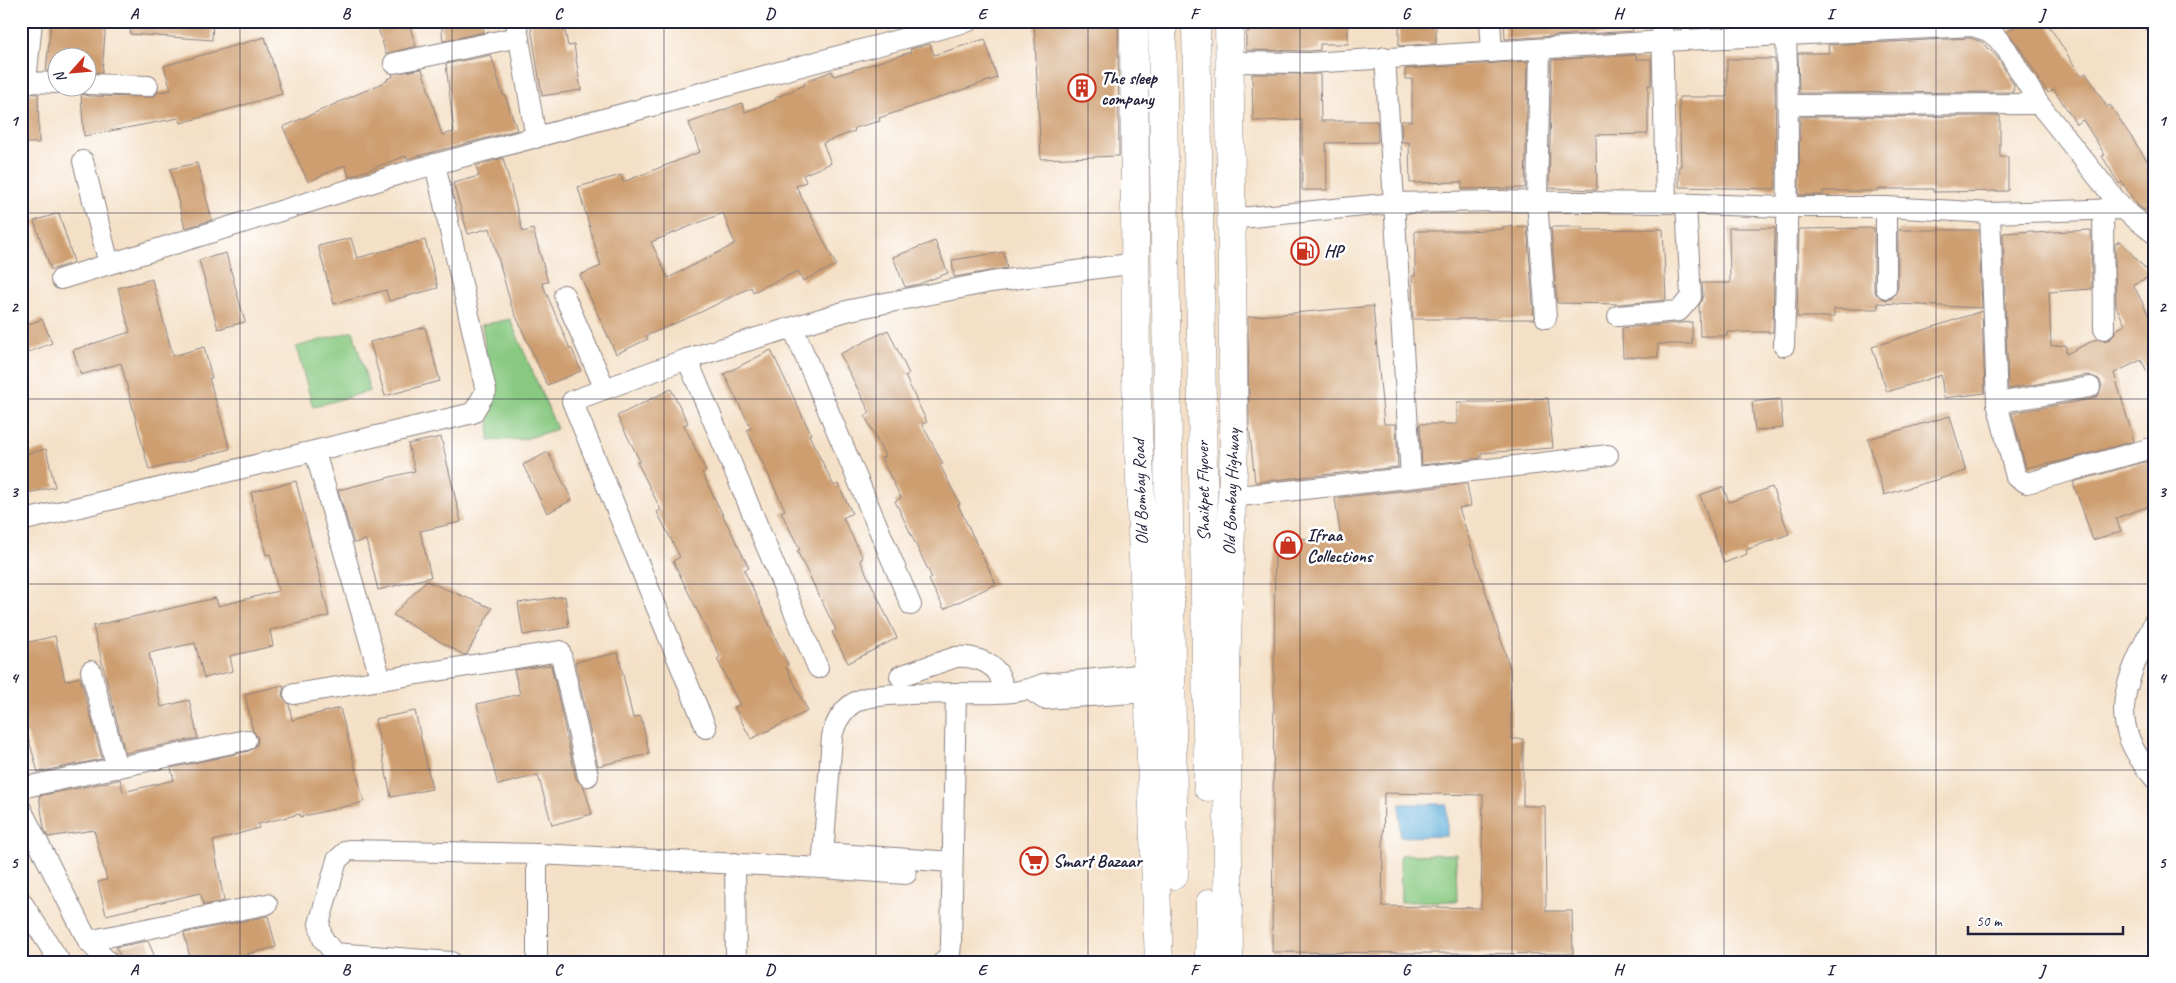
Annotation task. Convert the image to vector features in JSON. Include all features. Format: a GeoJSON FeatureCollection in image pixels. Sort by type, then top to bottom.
{"type":"FeatureCollection","features":[{"type":"Feature","properties":{"kind":"main road","name":"Old Bombay Road"},"geometry":{"type":"LineString","coordinates":[[1134,21],[1136,378],[1159,962]]}},
{"type":"Feature","properties":{"kind":"main road","name":"Shaikpet Flyover"},"geometry":{"type":"LineString","coordinates":[[1162,21],[1175,962]]}},
{"type":"Feature","properties":{"kind":"main road","name":"Shaikpet Flyover"},"geometry":{"type":"LineString","coordinates":[[1196,21],[1210,892],[1209,962]]}},
{"type":"Feature","properties":{"kind":"main road","name":"Old Bombay Highway"},"geometry":{"type":"LineString","coordinates":[[1229,21],[1234,442],[1226,668],[1229,962]]}},
{"type":"Feature","properties":{"kind":"street"},"geometry":{"type":"LineString","coordinates":[[32,21],[26,82],[48,83]]}},
{"type":"Feature","properties":{"kind":"street"},"geometry":{"type":"LineString","coordinates":[[62,279],[435,164],[969,21]]}},
{"type":"Feature","properties":{"kind":"street"},"geometry":{"type":"LineString","coordinates":[[1490,21],[1492,52]]}},
{"type":"Feature","properties":{"kind":"street"},"geometry":{"type":"LineString","coordinates":[[1662,21],[1664,41],[1666,203]]}},
{"type":"Feature","properties":{"kind":"street"},"geometry":{"type":"LineString","coordinates":[[1228,62],[1309,63],[1664,41],[1786,36],[1807,28],[1972,26],[1988,31],[1997,38],[2039,104],[2113,209],[2154,233]]}},
{"type":"Feature","properties":{"kind":"street"},"geometry":{"type":"LineString","coordinates":[[394,63],[517,29],[536,138]]}},
{"type":"Feature","properties":{"kind":"street"},"geometry":{"type":"LineString","coordinates":[[1784,346],[1789,105],[1786,36]]}},
{"type":"Feature","properties":{"kind":"street"},"geometry":{"type":"LineString","coordinates":[[1540,49],[1538,201],[1546,318]]}},
{"type":"Feature","properties":{"kind":"street"},"geometry":{"type":"LineString","coordinates":[[1386,58],[1411,477]]}},
{"type":"Feature","properties":{"kind":"street"},"geometry":{"type":"LineString","coordinates":[[98,84],[148,86]]}},
{"type":"Feature","properties":{"kind":"street"},"geometry":{"type":"LineString","coordinates":[[1789,105],[2039,104]]}},
{"type":"Feature","properties":{"kind":"street"},"geometry":{"type":"LineString","coordinates":[[83,161],[109,264]]}},
{"type":"Feature","properties":{"kind":"street"},"geometry":{"type":"LineString","coordinates":[[21,521],[472,413],[486,391],[435,164]]}},
{"type":"Feature","properties":{"kind":"street"},"geometry":{"type":"LineString","coordinates":[[1230,219],[1395,203],[1538,201],[1886,208],[1990,213],[2113,209]]}},
{"type":"Feature","properties":{"kind":"street"},"geometry":{"type":"LineString","coordinates":[[1618,316],[1680,311],[1691,297],[1686,204]]}},
{"type":"Feature","properties":{"kind":"street"},"geometry":{"type":"LineString","coordinates":[[1886,208],[1886,288]]}},
{"type":"Feature","properties":{"kind":"street"},"geometry":{"type":"LineString","coordinates":[[2104,329],[2113,209]]}},
{"type":"Feature","properties":{"kind":"street"},"geometry":{"type":"LineString","coordinates":[[1990,213],[1997,403],[2016,477],[2022,482],[2034,482],[2155,447]]}},
{"type":"Feature","properties":{"kind":"street"},"geometry":{"type":"LineString","coordinates":[[706,728],[572,401],[687,359],[850,310],[991,282],[1136,263]]}},
{"type":"Feature","properties":{"kind":"street"},"geometry":{"type":"LineString","coordinates":[[564,294],[605,389]]}},
{"type":"Feature","properties":{"kind":"street"},"geometry":{"type":"LineString","coordinates":[[793,328],[911,605]]}},
{"type":"Feature","properties":{"kind":"street"},"geometry":{"type":"LineString","coordinates":[[687,359],[818,668]]}},
{"type":"Feature","properties":{"kind":"street"},"geometry":{"type":"LineString","coordinates":[[1997,403],[2090,387]]}},
{"type":"Feature","properties":{"kind":"street"},"geometry":{"type":"LineString","coordinates":[[315,452],[381,680]]}},
{"type":"Feature","properties":{"kind":"street"},"geometry":{"type":"LineString","coordinates":[[1231,498],[1608,455]]}},
{"type":"Feature","properties":{"kind":"street"},"geometry":{"type":"LineString","coordinates":[[2152,771],[2124,727],[2124,700],[2131,672],[2153,628]]}},
{"type":"Feature","properties":{"kind":"street"},"geometry":{"type":"LineString","coordinates":[[294,694],[560,651],[588,776]]}},
{"type":"Feature","properties":{"kind":"street"},"geometry":{"type":"LineString","coordinates":[[900,676],[956,657],[966,656],[982,661],[997,672],[1005,692]]}},
{"type":"Feature","properties":{"kind":"street"},"geometry":{"type":"LineString","coordinates":[[91,671],[117,768]]}},
{"type":"Feature","properties":{"kind":"street"},"geometry":{"type":"LineString","coordinates":[[823,861],[834,727],[840,716],[861,699],[874,696],[1030,690],[1044,699],[1148,683]]}},
{"type":"Feature","properties":{"kind":"street"},"geometry":{"type":"LineString","coordinates":[[943,962],[950,954],[956,693]]}},
{"type":"Feature","properties":{"kind":"street"},"geometry":{"type":"LineString","coordinates":[[21,788],[246,740]]}},
{"type":"Feature","properties":{"kind":"street"},"geometry":{"type":"LineString","coordinates":[[21,809],[88,941],[108,962]]}},
{"type":"Feature","properties":{"kind":"street"},"geometry":{"type":"LineString","coordinates":[[451,962],[334,954],[327,947],[323,939],[319,924],[337,860],[348,850],[537,854],[735,863],[823,861],[952,862]]}},
{"type":"Feature","properties":{"kind":"street"},"geometry":{"type":"LineString","coordinates":[[537,854],[537,958]]}},
{"type":"Feature","properties":{"kind":"street"},"geometry":{"type":"LineString","coordinates":[[823,861],[906,874]]}},
{"type":"Feature","properties":{"kind":"street"},"geometry":{"type":"LineString","coordinates":[[735,863],[736,962]]}},
{"type":"Feature","properties":{"kind":"street"},"geometry":{"type":"LineString","coordinates":[[21,901],[60,962]]}},
{"type":"Feature","properties":{"kind":"street"},"geometry":{"type":"LineString","coordinates":[[88,941],[267,904]]}},
{"type":"Feature","properties":{"kind":"green space"},"geometry":{"type":"Polygon","coordinates":[[[510,319],[557,429],[525,439],[489,441],[490,381],[482,325],[510,319]]]}},
{"type":"Feature","properties":{"kind":"green space"},"geometry":{"type":"Polygon","coordinates":[[[353,331],[370,391],[313,407],[296,347],[353,331]]]}},
{"type":"Feature","properties":{"kind":"green space"},"geometry":{"type":"Polygon","coordinates":[[[1456,854],[1457,901],[1401,902],[1400,855],[1456,854]]]}},
{"type":"Feature","properties":{"kind":"water"},"geometry":{"type":"Polygon","coordinates":[[[1400,804],[1447,804],[1447,836],[1400,837],[1400,804]]]}},
{"type":"Feature","properties":{"kind":"building"},"geometry":{"type":"Polygon","coordinates":[[[51,21],[106,21],[102,73],[98,73],[98,48],[48,48],[51,21]]]}},
{"type":"Feature","properties":{"kind":"building"},"geometry":{"type":"Polygon","coordinates":[[[131,21],[213,21],[212,40],[130,34],[131,21]]]}},
{"type":"Feature","properties":{"kind":"building"},"geometry":{"type":"Polygon","coordinates":[[[376,21],[408,21],[416,46],[386,54],[376,21]]]}},
{"type":"Feature","properties":{"kind":"building"},"geometry":{"type":"Polygon","coordinates":[[[441,21],[481,21],[484,32],[443,41],[441,21]]]}},
{"type":"Feature","properties":{"kind":"building"},"geometry":{"type":"Polygon","coordinates":[[[530,21],[563,21],[568,46],[574,45],[581,90],[542,96],[530,21]]]}},
{"type":"Feature","properties":{"kind":"building","name":"The sleep company"},"geometry":{"type":"Polygon","coordinates":[[[1034,21],[1118,21],[1119,156],[1041,159],[1034,21]]]}},
{"type":"Feature","properties":{"kind":"building"},"geometry":{"type":"Polygon","coordinates":[[[1249,21],[1348,21],[1348,44],[1320,44],[1320,50],[1309,51],[1246,50],[1246,32],[1249,32],[1249,21]]]}},
{"type":"Feature","properties":{"kind":"building"},"geometry":{"type":"Polygon","coordinates":[[[1399,21],[1436,21],[1436,43],[1399,46],[1399,21]]]}},
{"type":"Feature","properties":{"kind":"building"},"geometry":{"type":"Polygon","coordinates":[[[1504,21],[1632,21],[1633,31],[1505,39],[1504,21]]]}},
{"type":"Feature","properties":{"kind":"building"},"geometry":{"type":"Polygon","coordinates":[[[2024,21],[2046,21],[2081,76],[2086,73],[2107,107],[2110,105],[2150,165],[2148,167],[2155,178],[2155,204],[2144,210],[2136,204],[2122,182],[2119,184],[2102,156],[2105,155],[2083,120],[2076,124],[2054,89],[2048,93],[2018,45],[2007,32],[2024,21]]]}},
{"type":"Feature","properties":{"kind":"building"},"geometry":{"type":"Polygon","coordinates":[[[265,37],[282,94],[181,123],[179,118],[84,136],[81,98],[98,98],[98,96],[153,97],[158,92],[171,90],[164,66],[265,37]]]}},
{"type":"Feature","properties":{"kind":"building"},"geometry":{"type":"Polygon","coordinates":[[[1970,38],[1982,42],[1997,57],[2014,85],[2013,92],[1799,93],[1798,53],[1829,53],[1828,45],[1970,38]]]}},
{"type":"Feature","properties":{"kind":"building"},"geometry":{"type":"Polygon","coordinates":[[[985,39],[997,78],[879,118],[880,121],[854,128],[855,131],[823,143],[831,163],[803,175],[806,182],[796,186],[836,265],[803,281],[798,271],[753,292],[751,287],[701,312],[646,336],[648,339],[616,354],[580,275],[601,266],[578,187],[621,175],[623,182],[700,152],[689,123],[742,103],[745,112],[776,100],[775,98],[805,85],[804,82],[832,71],[834,76],[911,52],[910,49],[930,44],[934,55],[985,39]],[[723,213],[651,242],[668,278],[735,244],[723,213]]]}},
{"type":"Feature","properties":{"kind":"building"},"geometry":{"type":"Polygon","coordinates":[[[48,51],[48,71],[46,71],[48,51]]]}},
{"type":"Feature","properties":{"kind":"building"},"geometry":{"type":"Polygon","coordinates":[[[491,55],[503,95],[505,95],[517,130],[407,159],[406,156],[349,177],[345,165],[308,182],[283,127],[387,81],[387,79],[393,77],[392,74],[422,69],[442,135],[454,132],[446,64],[491,55]]]}},
{"type":"Feature","properties":{"kind":"building"},"geometry":{"type":"Polygon","coordinates":[[[1636,55],[1637,59],[1651,59],[1651,85],[1648,85],[1648,134],[1596,135],[1597,190],[1549,188],[1552,60],[1636,55]]]}},
{"type":"Feature","properties":{"kind":"building"},"geometry":{"type":"Polygon","coordinates":[[[1727,59],[1775,59],[1776,189],[1679,187],[1679,166],[1681,166],[1679,97],[1727,97],[1727,59]]]}},
{"type":"Feature","properties":{"kind":"building"},"geometry":{"type":"Polygon","coordinates":[[[1528,61],[1525,188],[1462,189],[1462,182],[1410,183],[1409,142],[1402,142],[1401,121],[1412,121],[1412,79],[1405,79],[1405,69],[1528,61]]]}},
{"type":"Feature","properties":{"kind":"building"},"geometry":{"type":"Polygon","coordinates":[[[1252,74],[1320,74],[1321,121],[1377,121],[1378,142],[1326,143],[1327,190],[1302,190],[1302,120],[1253,121],[1252,74]]]}},
{"type":"Feature","properties":{"kind":"building"},"geometry":{"type":"Polygon","coordinates":[[[21,93],[38,94],[39,143],[21,143],[21,93]]]}},
{"type":"Feature","properties":{"kind":"building"},"geometry":{"type":"Polygon","coordinates":[[[2000,116],[2000,157],[2008,157],[2008,191],[1933,192],[1933,189],[1877,189],[1877,191],[1823,191],[1823,195],[1799,195],[1800,117],[2000,116]]]}},
{"type":"Feature","properties":{"kind":"building"},"geometry":{"type":"Polygon","coordinates":[[[503,158],[523,232],[533,229],[548,282],[542,283],[581,371],[547,385],[511,305],[490,228],[468,234],[453,183],[479,176],[476,166],[503,158]]]}},
{"type":"Feature","properties":{"kind":"building"},"geometry":{"type":"Polygon","coordinates":[[[197,163],[212,220],[185,228],[170,169],[197,163]]]}},
{"type":"Feature","properties":{"kind":"building"},"geometry":{"type":"Polygon","coordinates":[[[59,213],[74,262],[51,270],[34,221],[59,213]]]}},
{"type":"Feature","properties":{"kind":"building"},"geometry":{"type":"Polygon","coordinates":[[[1527,226],[1534,319],[1413,319],[1412,276],[1415,276],[1415,231],[1467,231],[1527,226]]]}},
{"type":"Feature","properties":{"kind":"building"},"geometry":{"type":"Polygon","coordinates":[[[1551,227],[1583,227],[1583,230],[1663,229],[1666,300],[1619,304],[1557,303],[1551,227]]]}},
{"type":"Feature","properties":{"kind":"building"},"geometry":{"type":"Polygon","coordinates":[[[1729,228],[1775,228],[1773,332],[1727,332],[1727,336],[1700,336],[1699,306],[1703,296],[1702,283],[1730,283],[1729,228]]]}},
{"type":"Feature","properties":{"kind":"building"},"geometry":{"type":"Polygon","coordinates":[[[1874,228],[1874,288],[1876,294],[1886,300],[1892,298],[1898,288],[1898,230],[1979,230],[1982,308],[1878,303],[1878,309],[1834,309],[1834,317],[1797,317],[1799,229],[1874,228]]]}},
{"type":"Feature","properties":{"kind":"building"},"geometry":{"type":"Polygon","coordinates":[[[2091,230],[2092,289],[2049,292],[2051,346],[2066,345],[2066,354],[2097,339],[2104,341],[2110,339],[2116,330],[2125,325],[2116,306],[2115,244],[2120,241],[2152,276],[2133,284],[2155,328],[2155,386],[2141,360],[2114,373],[2134,441],[2066,460],[2026,468],[2012,413],[2092,399],[2098,396],[2102,385],[2099,379],[2088,375],[2008,389],[2003,233],[2091,230]]]}},
{"type":"Feature","properties":{"kind":"building"},"geometry":{"type":"Polygon","coordinates":[[[351,238],[357,258],[425,240],[438,288],[389,301],[386,290],[334,304],[318,246],[351,238]]]}},
{"type":"Feature","properties":{"kind":"building"},"geometry":{"type":"Polygon","coordinates":[[[935,241],[948,273],[905,287],[893,257],[935,241]]]}},
{"type":"Feature","properties":{"kind":"building"},"geometry":{"type":"Polygon","coordinates":[[[1004,252],[1007,268],[954,277],[952,260],[1004,252]]]}},
{"type":"Feature","properties":{"kind":"building"},"geometry":{"type":"Polygon","coordinates":[[[226,253],[245,322],[218,329],[199,260],[226,253]]]}},
{"type":"Feature","properties":{"kind":"building"},"geometry":{"type":"Polygon","coordinates":[[[152,279],[173,356],[204,347],[212,378],[209,378],[230,449],[149,470],[121,363],[81,375],[73,350],[130,332],[118,288],[152,279]]]}},
{"type":"Feature","properties":{"kind":"building"},"geometry":{"type":"Polygon","coordinates":[[[1373,306],[1384,424],[1396,424],[1398,467],[1255,482],[1249,425],[1248,317],[1373,306]]]}},
{"type":"Feature","properties":{"kind":"building"},"geometry":{"type":"Polygon","coordinates":[[[1982,311],[1985,393],[1944,398],[1941,375],[1887,392],[1872,347],[1982,311]]]}},
{"type":"Feature","properties":{"kind":"building"},"geometry":{"type":"Polygon","coordinates":[[[42,319],[52,343],[21,355],[21,327],[42,319]]]}},
{"type":"Feature","properties":{"kind":"building"},"geometry":{"type":"Polygon","coordinates":[[[1692,322],[1692,344],[1658,344],[1658,357],[1623,357],[1622,328],[1692,322]]]}},
{"type":"Feature","properties":{"kind":"building"},"geometry":{"type":"Polygon","coordinates":[[[425,327],[440,381],[385,396],[370,342],[425,327]]]}},
{"type":"Feature","properties":{"kind":"building"},"geometry":{"type":"Polygon","coordinates":[[[888,330],[909,374],[905,376],[927,422],[922,424],[943,464],[940,465],[996,584],[944,609],[929,580],[932,578],[895,501],[901,498],[881,458],[885,456],[865,416],[870,413],[840,354],[888,330]]]}},
{"type":"Feature","properties":{"kind":"building"},"geometry":{"type":"Polygon","coordinates":[[[771,350],[834,486],[838,484],[852,513],[843,518],[863,558],[860,560],[897,638],[848,663],[832,632],[836,630],[797,551],[800,550],[781,512],[785,510],[747,430],[751,428],[724,374],[771,350]]]}},
{"type":"Feature","properties":{"kind":"building"},"geometry":{"type":"Polygon","coordinates":[[[671,389],[688,423],[684,425],[706,471],[702,473],[749,568],[744,570],[788,665],[786,667],[808,711],[751,739],[734,707],[740,705],[717,659],[720,657],[673,561],[680,557],[657,512],[661,510],[637,462],[640,461],[617,416],[671,389]]]}},
{"type":"Feature","properties":{"kind":"building"},"geometry":{"type":"Polygon","coordinates":[[[1548,398],[1553,448],[1481,453],[1481,458],[1422,465],[1420,424],[1457,424],[1457,402],[1548,398]]]}},
{"type":"Feature","properties":{"kind":"building"},"geometry":{"type":"Polygon","coordinates":[[[1780,399],[1783,428],[1755,431],[1752,402],[1780,399]]]}},
{"type":"Feature","properties":{"kind":"building"},"geometry":{"type":"Polygon","coordinates":[[[1950,416],[1966,471],[1884,495],[1868,439],[1950,416]]]}},
{"type":"Feature","properties":{"kind":"building"},"geometry":{"type":"Polygon","coordinates":[[[441,437],[461,522],[420,531],[431,577],[378,590],[366,540],[354,543],[338,490],[415,471],[408,444],[441,437]]]}},
{"type":"Feature","properties":{"kind":"building"},"geometry":{"type":"Polygon","coordinates":[[[46,449],[55,487],[23,494],[21,486],[21,455],[46,449]]]}},
{"type":"Feature","properties":{"kind":"building"},"geometry":{"type":"Polygon","coordinates":[[[548,452],[572,500],[547,513],[523,465],[548,452]]]}},
{"type":"Feature","properties":{"kind":"building"},"geometry":{"type":"Polygon","coordinates":[[[2155,459],[2155,504],[2116,518],[2121,531],[2093,540],[2073,482],[2155,459]]]}},
{"type":"Feature","properties":{"kind":"building"},"geometry":{"type":"Polygon","coordinates":[[[296,481],[329,616],[270,630],[273,646],[230,656],[233,671],[204,678],[195,643],[149,653],[161,707],[189,700],[198,738],[125,753],[93,626],[216,598],[218,606],[278,591],[270,554],[266,555],[251,492],[296,481]]]}},
{"type":"Feature","properties":{"kind":"building"},"geometry":{"type":"Polygon","coordinates":[[[1467,484],[1471,506],[1459,508],[1510,668],[1511,739],[1523,739],[1523,806],[1545,806],[1546,911],[1572,911],[1573,954],[1272,952],[1275,539],[1341,538],[1335,498],[1467,484]],[[1384,793],[1382,906],[1481,908],[1483,795],[1384,793]]]}},
{"type":"Feature","properties":{"kind":"building"},"geometry":{"type":"Polygon","coordinates":[[[1723,487],[1729,502],[1772,487],[1789,534],[1746,550],[1747,554],[1724,563],[1700,495],[1723,487]]]}},
{"type":"Feature","properties":{"kind":"building"},"geometry":{"type":"Polygon","coordinates":[[[426,581],[492,608],[467,654],[464,655],[393,615],[426,581]]]}},
{"type":"Feature","properties":{"kind":"building"},"geometry":{"type":"Polygon","coordinates":[[[565,596],[569,627],[523,635],[518,603],[565,596]]]}},
{"type":"Feature","properties":{"kind":"building"},"geometry":{"type":"Polygon","coordinates":[[[55,636],[65,681],[80,677],[102,759],[38,772],[27,733],[21,735],[21,644],[55,636]]]}},
{"type":"Feature","properties":{"kind":"building"},"geometry":{"type":"Polygon","coordinates":[[[618,653],[633,718],[641,716],[649,754],[598,766],[575,662],[618,653]]]}},
{"type":"Feature","properties":{"kind":"building"},"geometry":{"type":"Polygon","coordinates":[[[551,665],[576,779],[584,787],[592,814],[552,825],[538,775],[498,785],[477,704],[520,694],[514,670],[551,665]]]}},
{"type":"Feature","properties":{"kind":"building"},"geometry":{"type":"Polygon","coordinates":[[[284,685],[282,696],[289,704],[292,720],[340,708],[364,802],[300,817],[300,814],[258,824],[259,828],[213,841],[224,901],[204,905],[200,893],[106,915],[98,882],[107,880],[94,830],[48,837],[44,828],[39,796],[120,779],[123,792],[174,780],[171,768],[249,751],[257,745],[258,738],[253,731],[245,694],[284,685]]]}},
{"type":"Feature","properties":{"kind":"building"},"geometry":{"type":"Polygon","coordinates":[[[415,711],[432,789],[391,797],[375,719],[415,711]]]}},
{"type":"Feature","properties":{"kind":"building"},"geometry":{"type":"Polygon","coordinates":[[[268,916],[276,947],[248,954],[250,962],[191,962],[184,933],[268,916]]]}},
{"type":"Feature","properties":{"kind":"building"},"geometry":{"type":"Polygon","coordinates":[[[148,941],[157,962],[123,962],[116,947],[148,941]]]}},
{"type":"Feature","properties":{"kind":"place","name":"The sleep company"},"geometry":{"type":"Point","coordinates":[1082,88]}},
{"type":"Feature","properties":{"kind":"place","name":"HP"},"geometry":{"type":"Point","coordinates":[1305,251]}},
{"type":"Feature","properties":{"kind":"place","name":"Ifraa Collections"},"geometry":{"type":"Point","coordinates":[1288,545]}},
{"type":"Feature","properties":{"kind":"place","name":"Smart Bazaar"},"geometry":{"type":"Point","coordinates":[1034,861]}}]}
